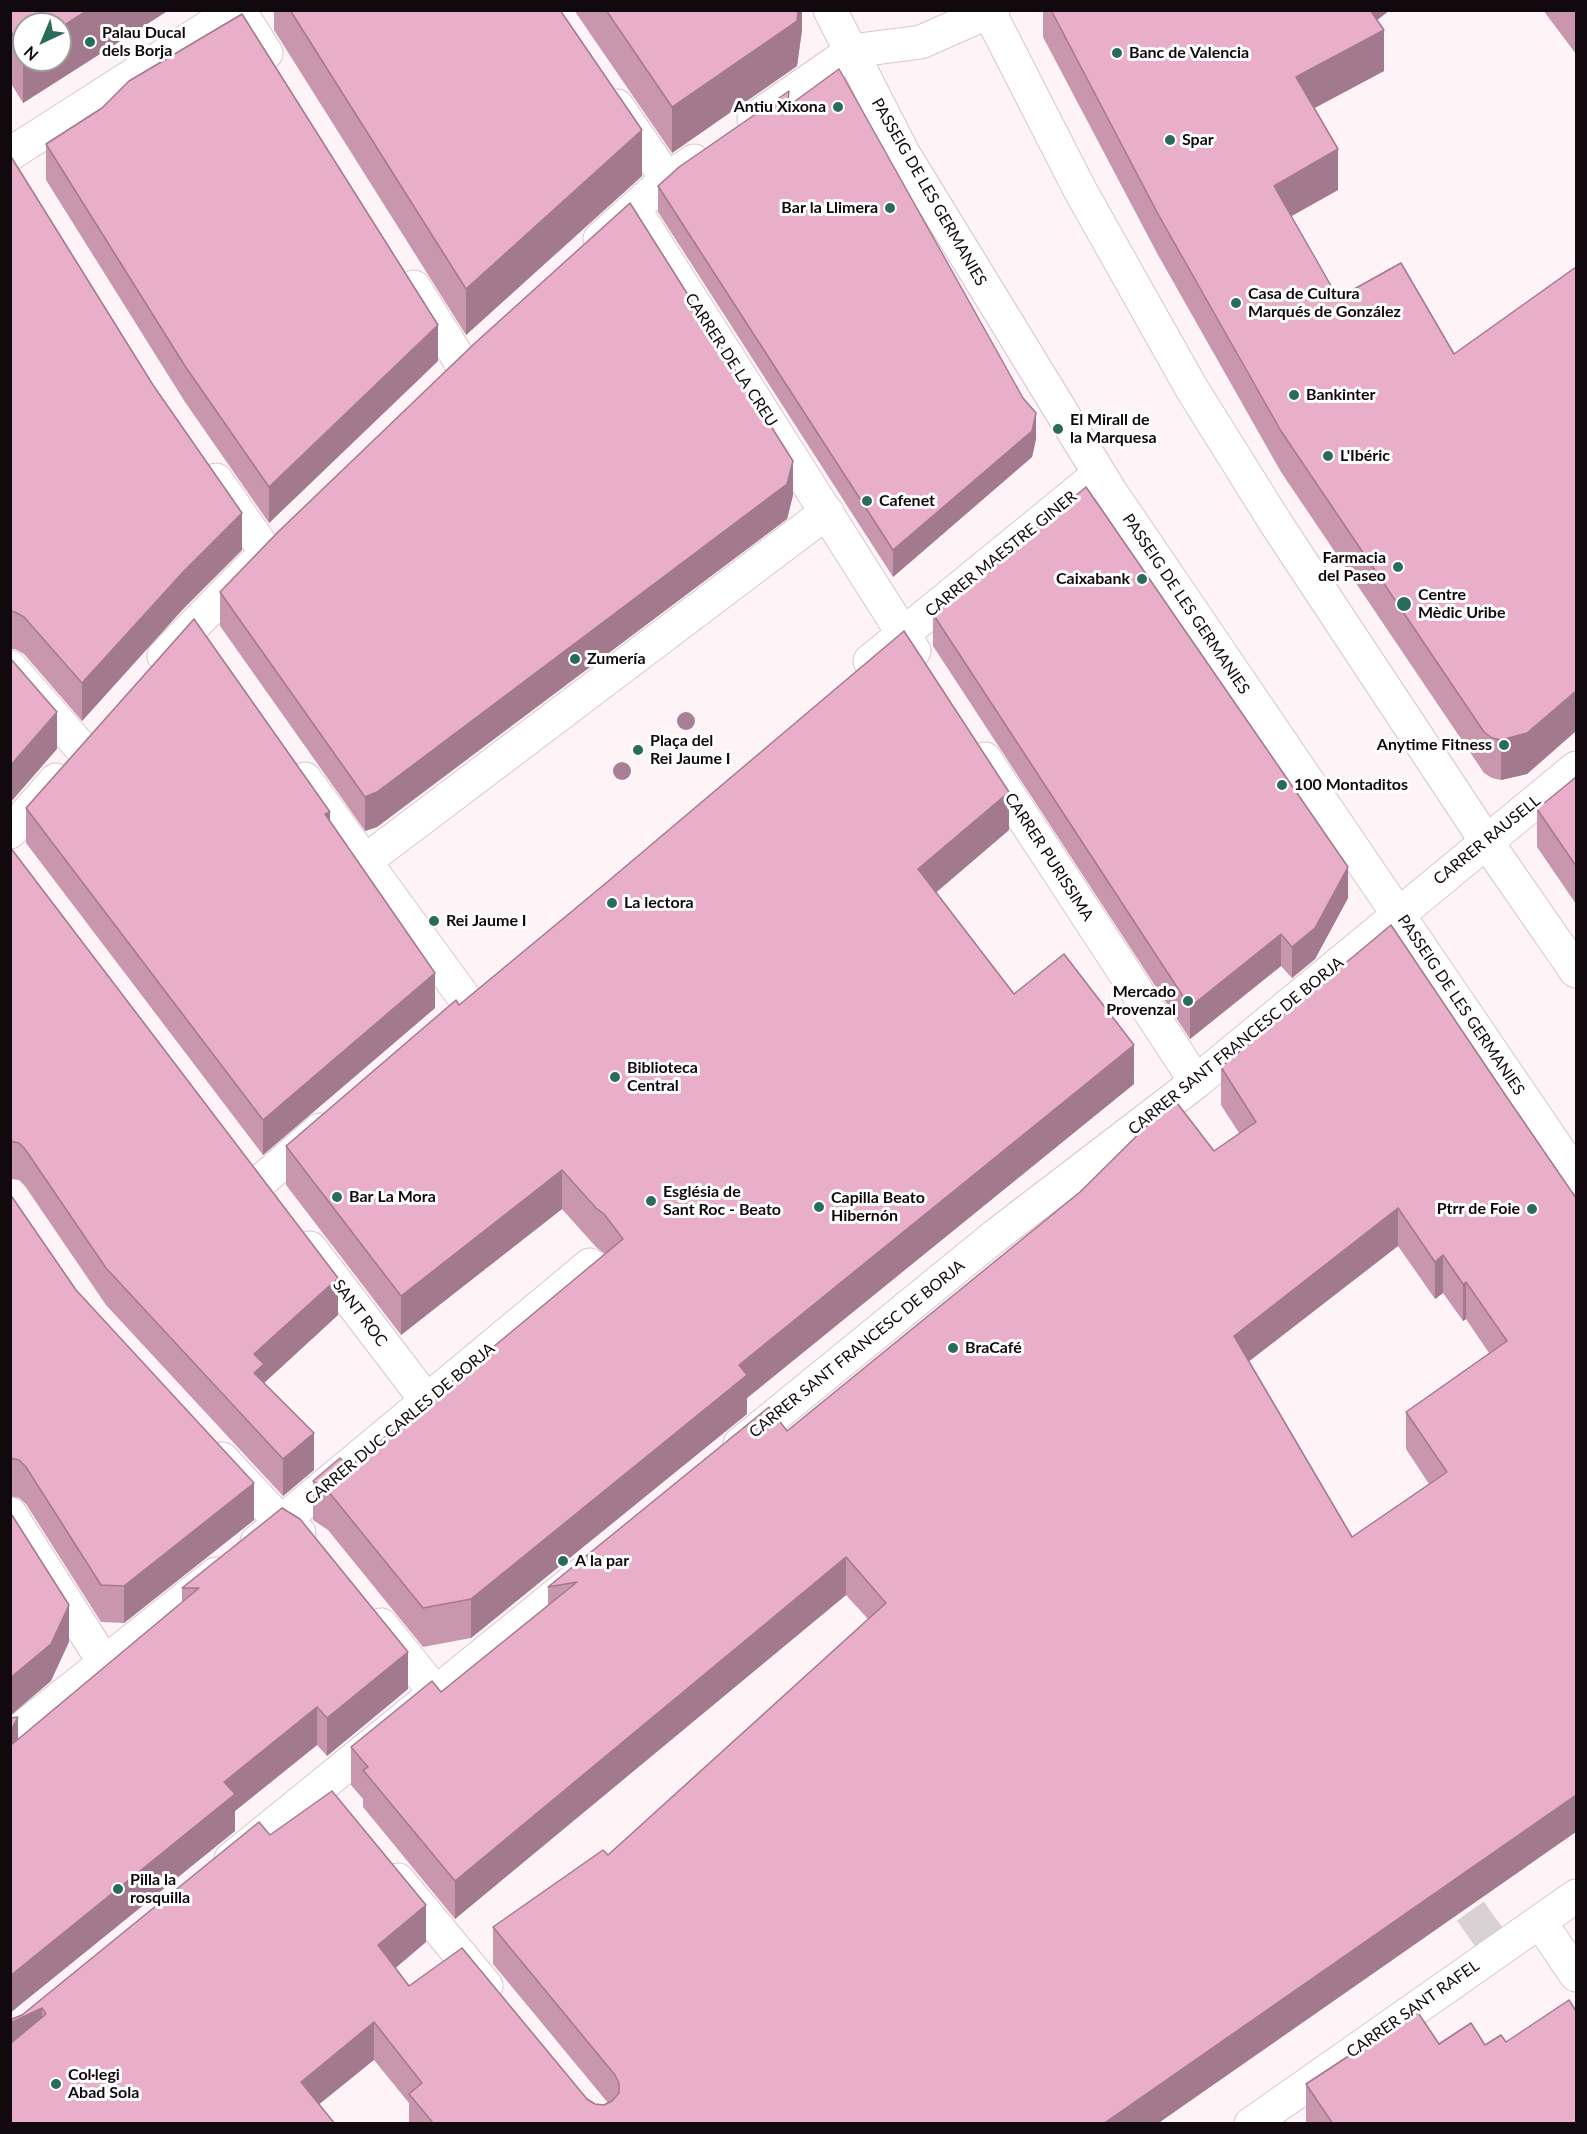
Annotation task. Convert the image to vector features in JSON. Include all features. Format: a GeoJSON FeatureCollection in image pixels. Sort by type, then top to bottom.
{"type":"FeatureCollection","features":[{"type":"Feature","properties":{"kind":"street"},"geometry":{"type":"LineString","coordinates":[[15,163],[237,10],[284,81]]}},
{"type":"Feature","properties":{"kind":"street","name":"PASSEIG DE LES GERMANIES"},"geometry":{"type":"LineString","coordinates":[[830,10],[903,153],[1099,474],[1576,1176]]}},
{"type":"Feature","properties":{"kind":"street"},"geometry":{"type":"LineString","coordinates":[[574,263],[667,179],[852,51],[921,42],[990,11],[1080,190],[1192,389],[1277,525],[1486,841],[1576,971]]}},
{"type":"Feature","properties":{"kind":"street"},"geometry":{"type":"LineString","coordinates":[[603,86],[667,179]]}},
{"type":"Feature","properties":{"kind":"street","name":"CARRER DE LA CREU"},"geometry":{"type":"LineString","coordinates":[[634,209],[827,512]]}},
{"type":"Feature","properties":{"kind":"street"},"geometry":{"type":"LineString","coordinates":[[399,263],[462,364]]}},
{"type":"Feature","properties":{"kind":"street"},"geometry":{"type":"LineString","coordinates":[[437,388],[488,340]]}},
{"type":"Feature","properties":{"kind":"street"},"geometry":{"type":"LineString","coordinates":[[201,459],[266,552]]}},
{"type":"Feature","properties":{"kind":"street","name":"CARRER MAESTRE GINER"},"geometry":{"type":"LineString","coordinates":[[902,633],[1099,474]]}},
{"type":"Feature","properties":{"kind":"street"},"geometry":{"type":"LineString","coordinates":[[364,862],[827,512],[928,673]]}},
{"type":"Feature","properties":{"kind":"street"},"geometry":{"type":"LineString","coordinates":[[141,681],[195,623],[291,528]]}},
{"type":"Feature","properties":{"kind":"street"},"geometry":{"type":"LineString","coordinates":[[195,623],[215,652]]}},
{"type":"Feature","properties":{"kind":"street"},"geometry":{"type":"LineString","coordinates":[[848,680],[902,633]]}},
{"type":"Feature","properties":{"kind":"street"},"geometry":{"type":"LineString","coordinates":[[10,668],[83,750]]}},
{"type":"Feature","properties":{"kind":"street"},"geometry":{"type":"LineString","coordinates":[[13,849],[83,750],[105,724]]}},
{"type":"Feature","properties":{"kind":"street","name":"CARRER PURISSIMA"},"geometry":{"type":"LineString","coordinates":[[968,733],[1196,1082]]}},
{"type":"Feature","properties":{"kind":"street"},"geometry":{"type":"LineString","coordinates":[[289,757],[468,1003]]}},
{"type":"Feature","properties":{"kind":"street","name":"CARRER RAUSELL"},"geometry":{"type":"LineString","coordinates":[[1399,913],[1576,768]]}},
{"type":"Feature","properties":{"kind":"street","name":"CARRER SANT FRANCESC DE BORJA"},"geometry":{"type":"LineString","coordinates":[[720,1461],[995,1236],[1196,1082],[1399,913]]}},
{"type":"Feature","properties":{"kind":"street"},"geometry":{"type":"LineString","coordinates":[[441,1027],[495,980]]}},
{"type":"Feature","properties":{"kind":"street"},"geometry":{"type":"LineString","coordinates":[[260,1182],[341,1112]]}},
{"type":"Feature","properties":{"kind":"street","name":"SANT ROC"},"geometry":{"type":"LineString","coordinates":[[238,1154],[427,1401]]}},
{"type":"Feature","properties":{"kind":"street","name":"CARRER DUC CARLES DE BORJA"},"geometry":{"type":"LineString","coordinates":[[10,1738],[281,1522],[590,1265]]}},
{"type":"Feature","properties":{"kind":"street"},"geometry":{"type":"LineString","coordinates":[[202,1437],[281,1522],[314,1542],[321,1551]]}},
{"type":"Feature","properties":{"kind":"street"},"geometry":{"type":"LineString","coordinates":[[10,1514],[104,1662]]}},
{"type":"Feature","properties":{"kind":"street"},"geometry":{"type":"LineString","coordinates":[[211,1875],[601,1558]]}},
{"type":"Feature","properties":{"kind":"street"},"geometry":{"type":"LineString","coordinates":[[364,1604],[436,1693]]}},
{"type":"Feature","properties":{"kind":"street"},"geometry":{"type":"LineString","coordinates":[[321,1786],[343,1814]]}},
{"type":"Feature","properties":{"kind":"street"},"geometry":{"type":"LineString","coordinates":[[381,1859],[502,2005]]}},
{"type":"Feature","properties":{"kind":"street","name":"CARRER SANT RAFEL"},"geometry":{"type":"LineString","coordinates":[[1256,2122],[1576,1896]]}},
{"type":"Feature","properties":{"kind":"street"},"geometry":{"type":"LineString","coordinates":[[1540,1922],[1576,1975]]}},
{"type":"Feature","properties":{"kind":"building"},"geometry":{"type":"Polygon","coordinates":[[[10,10],[87,10],[72,20],[72,12],[12,12],[12,33],[10,10]]]}},
{"type":"Feature","properties":{"kind":"building"},"geometry":{"type":"Polygon","coordinates":[[[290,10],[560,10],[642,130],[466,289],[290,10]]]}},
{"type":"Feature","properties":{"kind":"building"},"geometry":{"type":"Polygon","coordinates":[[[606,10],[798,10],[797,21],[672,107],[606,10]]]}},
{"type":"Feature","properties":{"kind":"building"},"geometry":{"type":"Polygon","coordinates":[[[1051,10],[1370,10],[1384,30],[1296,77],[1338,149],[1274,186],[1338,298],[1401,263],[1454,354],[1576,267],[1576,691],[1527,733],[1501,740],[1492,738],[1484,732],[1281,431],[1158,214],[1051,10]]]}},
{"type":"Feature","properties":{"kind":"building"},"geometry":{"type":"Polygon","coordinates":[[[242,14],[438,325],[269,487],[185,366],[46,144],[102,108],[129,81],[242,14]]]}},
{"type":"Feature","properties":{"kind":"building"},"geometry":{"type":"Polygon","coordinates":[[[839,69],[1023,398],[1036,413],[1032,431],[893,550],[658,186],[679,167],[789,91],[787,107],[839,69]]]}},
{"type":"Feature","properties":{"kind":"building"},"geometry":{"type":"Polygon","coordinates":[[[10,155],[153,385],[242,513],[184,571],[82,683],[24,617],[10,611],[10,155]]]}},
{"type":"Feature","properties":{"kind":"building"},"geometry":{"type":"Polygon","coordinates":[[[630,203],[793,461],[787,484],[377,792],[365,797],[220,592],[279,531],[475,343],[630,203]]]}},
{"type":"Feature","properties":{"kind":"building"},"geometry":{"type":"Polygon","coordinates":[[[1086,487],[1348,867],[1315,928],[1292,947],[1281,934],[1190,1007],[933,614],[1086,487]]]}},
{"type":"Feature","properties":{"kind":"building"},"geometry":{"type":"Polygon","coordinates":[[[194,619],[330,812],[325,814],[435,973],[263,1120],[26,808],[194,619]]]}},
{"type":"Feature","properties":{"kind":"building"},"geometry":{"type":"Polygon","coordinates":[[[904,631],[1009,792],[918,869],[1014,994],[1064,954],[1134,1045],[739,1365],[747,1375],[471,1599],[423,1608],[328,1491],[313,1481],[340,1458],[349,1467],[623,1239],[604,1214],[562,1170],[401,1296],[286,1146],[456,1000],[459,1005],[904,631]]]}},
{"type":"Feature","properties":{"kind":"building"},"geometry":{"type":"Polygon","coordinates":[[[10,658],[57,712],[10,766],[10,658]]]}},
{"type":"Feature","properties":{"kind":"building"},"geometry":{"type":"Polygon","coordinates":[[[1576,777],[1576,866],[1537,809],[1576,777]]]}},
{"type":"Feature","properties":{"kind":"building"},"geometry":{"type":"Polygon","coordinates":[[[10,847],[338,1278],[254,1354],[264,1364],[254,1373],[314,1433],[283,1459],[106,1268],[25,1149],[19,1143],[10,1141],[10,847]]]}},
{"type":"Feature","properties":{"kind":"building"},"geometry":{"type":"Polygon","coordinates":[[[1391,925],[1576,1198],[1576,1795],[1103,2124],[434,2124],[409,2094],[422,2083],[374,2022],[301,2082],[335,2124],[10,2124],[10,2044],[46,2014],[42,2008],[10,2023],[10,2019],[22,2015],[259,1822],[270,1835],[332,1791],[426,1905],[378,1945],[409,1986],[462,1948],[587,2099],[595,2104],[604,2105],[612,2101],[619,2093],[619,2083],[615,2075],[493,1927],[603,1850],[608,1855],[886,1603],[846,1557],[455,1881],[363,1770],[368,1767],[351,1747],[432,1681],[441,1692],[577,1582],[548,1587],[769,1407],[787,1431],[1080,1192],[1174,1099],[1214,1151],[1256,1122],[1221,1067],[1391,925]],[[1398,1208],[1234,1336],[1352,1537],[1447,1472],[1406,1412],[1507,1341],[1466,1282],[1463,1284],[1443,1255],[1435,1262],[1398,1208]]]}},
{"type":"Feature","properties":{"kind":"building"},"geometry":{"type":"Polygon","coordinates":[[[10,1194],[76,1290],[254,1483],[124,1586],[101,1585],[26,1467],[19,1460],[10,1458],[10,1194]]]}},
{"type":"Feature","properties":{"kind":"building"},"geometry":{"type":"Polygon","coordinates":[[[282,1508],[300,1519],[408,1652],[327,1718],[317,1707],[224,1782],[235,1794],[10,1976],[10,1746],[199,1588],[182,1588],[282,1508]]]}},
{"type":"Feature","properties":{"kind":"building"},"geometry":{"type":"Polygon","coordinates":[[[10,1512],[69,1605],[51,1644],[10,1678],[10,1512]]]}},
{"type":"Feature","properties":{"kind":"building"},"geometry":{"type":"Polygon","coordinates":[[[18,1717],[10,1732],[10,1718],[18,1717]]]}},
{"type":"Feature","properties":{"kind":"building"},"geometry":{"type":"Polygon","coordinates":[[[1569,2000],[1576,2011],[1576,2124],[1333,2124],[1306,2084],[1417,2011],[1439,2044],[1471,2023],[1485,2045],[1501,2035],[1506,2042],[1569,2000]]]}},
{"type":"Feature","properties":{"kind":"tunnel"},"geometry":{"type":"LineString","coordinates":[[1442,1871],[1498,1950]]}},
{"type":"Feature","properties":{"kind":"place","name":"Palau Ducal dels Borja"},"geometry":{"type":"Point","coordinates":[90,42]}},
{"type":"Feature","properties":{"kind":"place","name":"Banc de Valencia"},"geometry":{"type":"Point","coordinates":[1117,53]}},
{"type":"Feature","properties":{"kind":"place","name":"Antiu Xixona"},"geometry":{"type":"Point","coordinates":[838,107]}},
{"type":"Feature","properties":{"kind":"place","name":"Spar"},"geometry":{"type":"Point","coordinates":[1170,140]}},
{"type":"Feature","properties":{"kind":"place","name":"Bar la Llimera"},"geometry":{"type":"Point","coordinates":[890,208]}},
{"type":"Feature","properties":{"kind":"place","name":"Casa de Cultura Marqués de González"},"geometry":{"type":"Point","coordinates":[1236,303]}},
{"type":"Feature","properties":{"kind":"place","name":"Bankinter"},"geometry":{"type":"Point","coordinates":[1294,395]}},
{"type":"Feature","properties":{"kind":"place","name":"El Mirall de la Marquesa"},"geometry":{"type":"Point","coordinates":[1058,429]}},
{"type":"Feature","properties":{"kind":"place","name":"L'Ibéric"},"geometry":{"type":"Point","coordinates":[1328,456]}},
{"type":"Feature","properties":{"kind":"place","name":"Cafenet"},"geometry":{"type":"Point","coordinates":[867,501]}},
{"type":"Feature","properties":{"kind":"place","name":"Farmacia del Paseo"},"geometry":{"type":"Point","coordinates":[1398,567]}},
{"type":"Feature","properties":{"kind":"place","name":"Caixabank"},"geometry":{"type":"Point","coordinates":[1142,579]}},
{"type":"Feature","properties":{"kind":"place","name":"Centre Mèdic Uribe"},"geometry":{"type":"Point","coordinates":[1404,604]}},
{"type":"Feature","properties":{"kind":"place","name":"Zumería"},"geometry":{"type":"Point","coordinates":[575,659]}},
{"type":"Feature","properties":{"kind":"place","name":"Anytime Fitness"},"geometry":{"type":"Point","coordinates":[1504,745]}},
{"type":"Feature","properties":{"kind":"place","name":"Plaça del Rei Jaume I"},"geometry":{"type":"Point","coordinates":[638,750]}},
{"type":"Feature","properties":{"kind":"place","name":"100 Montaditos"},"geometry":{"type":"Point","coordinates":[1282,785]}},
{"type":"Feature","properties":{"kind":"place","name":"La lectora"},"geometry":{"type":"Point","coordinates":[612,903]}},
{"type":"Feature","properties":{"kind":"place","name":"Rei Jaume I"},"geometry":{"type":"Point","coordinates":[434,921]}},
{"type":"Feature","properties":{"kind":"place","name":"Mercado Provenzal"},"geometry":{"type":"Point","coordinates":[1188,1001]}},
{"type":"Feature","properties":{"kind":"place","name":"Biblioteca Central"},"geometry":{"type":"Point","coordinates":[615,1077]}},
{"type":"Feature","properties":{"kind":"place","name":"Bar La Mora"},"geometry":{"type":"Point","coordinates":[337,1197]}},
{"type":"Feature","properties":{"kind":"place","name":"Església de Sant Roc - Beato"},"geometry":{"type":"Point","coordinates":[651,1201]}},
{"type":"Feature","properties":{"kind":"place","name":"Capilla Beato Hibernón"},"geometry":{"type":"Point","coordinates":[819,1207]}},
{"type":"Feature","properties":{"kind":"place","name":"Ptrr de Foie"},"geometry":{"type":"Point","coordinates":[1532,1209]}},
{"type":"Feature","properties":{"kind":"place","name":"BraCafé"},"geometry":{"type":"Point","coordinates":[953,1348]}},
{"type":"Feature","properties":{"kind":"place","name":"A la par"},"geometry":{"type":"Point","coordinates":[563,1561]}},
{"type":"Feature","properties":{"kind":"place","name":"Pilla la rosquilla"},"geometry":{"type":"Point","coordinates":[118,1889]}},
{"type":"Feature","properties":{"kind":"place","name":"Col·legi Abad Sola"},"geometry":{"type":"Point","coordinates":[56,2084]}}]}
